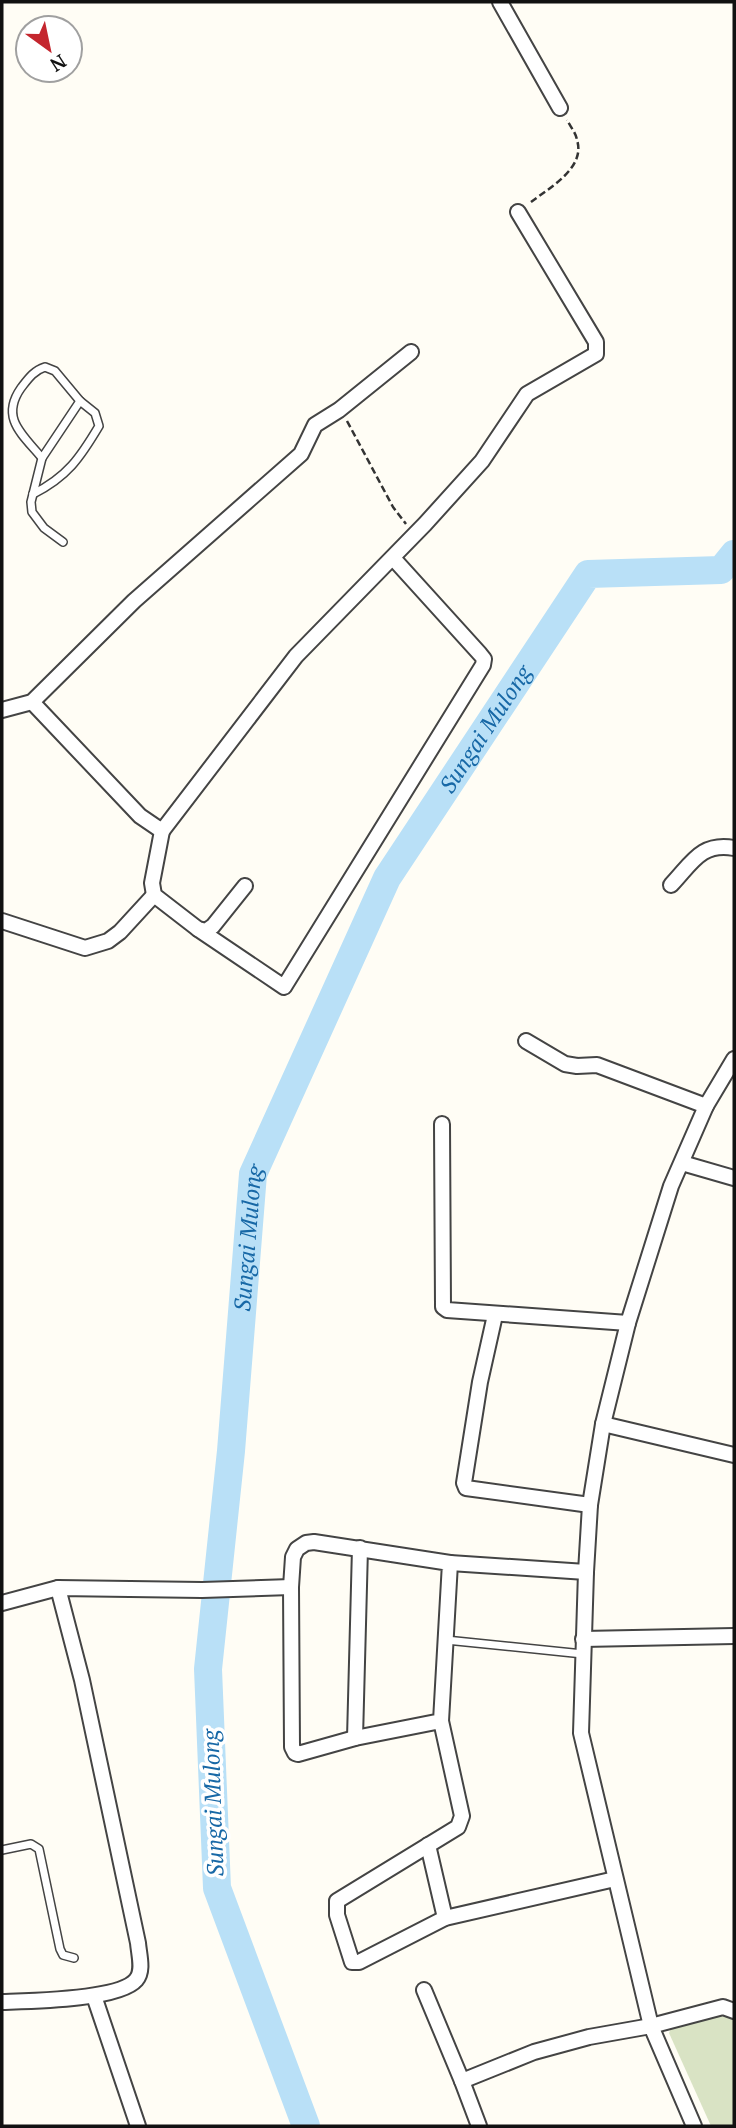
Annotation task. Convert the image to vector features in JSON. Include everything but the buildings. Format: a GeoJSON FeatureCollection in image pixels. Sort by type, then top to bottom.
{"type":"FeatureCollection","features":[{"type":"Feature","properties":{"kind":"street"},"geometry":{"type":"LineString","coordinates":[[500,2],[561,108]]}},
{"type":"Feature","properties":{"kind":"street"},"geometry":{"type":"LineString","coordinates":[[393,558],[480,654],[484,659],[483,665],[285,987],[198,929],[155,895],[152,883],[162,831],[296,656],[415,535],[482,461],[527,394],[596,354],[596,342],[518,212]]}},
{"type":"Feature","properties":{"kind":"street"},"geometry":{"type":"LineString","coordinates":[[2,710],[32,702],[134,601],[301,454],[315,425],[339,410],[411,352]]}},
{"type":"Feature","properties":{"kind":"street"},"geometry":{"type":"LineString","coordinates":[[32,702],[139,816],[162,831]]}},
{"type":"Feature","properties":{"kind":"street"},"geometry":{"type":"LineString","coordinates":[[671,885],[704,849],[720,846],[734,848]]}},
{"type":"Feature","properties":{"kind":"street"},"geometry":{"type":"LineString","coordinates":[[198,929],[206,930],[213,926],[244,886]]}},
{"type":"Feature","properties":{"kind":"street"},"geometry":{"type":"LineString","coordinates":[[2,920],[85,948],[108,941],[120,932],[155,895]]}},
{"type":"Feature","properties":{"kind":"street"},"geometry":{"type":"LineString","coordinates":[[526,1041],[565,1064],[597,1065],[706,1106]]}},
{"type":"Feature","properties":{"kind":"street"},"geometry":{"type":"LineString","coordinates":[[694,2126],[651,2025],[581,1733],[583,1639],[590,1505],[603,1424],[628,1323],[671,1186],[706,1106],[734,1059]]}},
{"type":"Feature","properties":{"kind":"street"},"geometry":{"type":"LineString","coordinates":[[442,1124],[443,1307],[447,1310],[495,1315],[628,1323]]}},
{"type":"Feature","properties":{"kind":"street"},"geometry":{"type":"LineString","coordinates":[[682,1163],[734,1178]]}},
{"type":"Feature","properties":{"kind":"street"},"geometry":{"type":"LineString","coordinates":[[495,1315],[480,1382],[464,1483],[466,1488],[590,1505]]}},
{"type":"Feature","properties":{"kind":"street"},"geometry":{"type":"LineString","coordinates":[[603,1424],[734,1455]]}},
{"type":"Feature","properties":{"kind":"street"},"geometry":{"type":"LineString","coordinates":[[441,1721],[295,1753],[292,1747],[291,1587],[293,1557],[297,1549],[306,1542],[450,1563],[586,1572]]}},
{"type":"Feature","properties":{"kind":"street"},"geometry":{"type":"LineString","coordinates":[[355,1738],[360,1548]]}},
{"type":"Feature","properties":{"kind":"street"},"geometry":{"type":"LineString","coordinates":[[450,1563],[441,1721],[462,1816],[458,1827],[337,1901],[337,1915],[350,1958],[355,1963],[445,1918],[615,1879]]}},
{"type":"Feature","properties":{"kind":"street"},"geometry":{"type":"LineString","coordinates":[[2,1603],[58,1588],[202,1590],[291,1587]]}},
{"type":"Feature","properties":{"kind":"street"},"geometry":{"type":"LineString","coordinates":[[2,2003],[94,1996],[131,1985],[138,1979],[141,1970],[138,1943],[82,1680],[58,1588]]}},
{"type":"Feature","properties":{"kind":"street"},"geometry":{"type":"LineString","coordinates":[[583,1639],[734,1636]]}},
{"type":"Feature","properties":{"kind":"street"},"geometry":{"type":"LineString","coordinates":[[428,1845],[445,1918]]}},
{"type":"Feature","properties":{"kind":"street"},"geometry":{"type":"LineString","coordinates":[[424,1990],[479,2126]]}},
{"type":"Feature","properties":{"kind":"street"},"geometry":{"type":"LineString","coordinates":[[94,1996],[138,2126]]}},
{"type":"Feature","properties":{"kind":"street"},"geometry":{"type":"LineString","coordinates":[[462,2081],[534,2052],[589,2037],[723,2007],[734,2011]]}},
{"type":"Feature","properties":{"kind":"lane"},"geometry":{"type":"LineString","coordinates":[[33,494],[55,484],[65,475],[99,426],[94,413],[55,371],[45,367],[36,370],[11,400],[10,414],[15,428],[41,458]]}},
{"type":"Feature","properties":{"kind":"lane"},"geometry":{"type":"LineString","coordinates":[[63,542],[44,528],[32,512],[30,502],[41,458],[80,401]]}},
{"type":"Feature","properties":{"kind":"lane"},"geometry":{"type":"LineString","coordinates":[[446,1640],[583,1654]]}},
{"type":"Feature","properties":{"kind":"lane"},"geometry":{"type":"LineString","coordinates":[[2,1850],[31,1844],[39,1849],[60,1950],[63,1955],[74,1958]]}},
{"type":"Feature","properties":{"kind":"path"},"geometry":{"type":"LineString","coordinates":[[518,212],[570,170],[578,154],[578,140],[561,108]]}},
{"type":"Feature","properties":{"kind":"path"},"geometry":{"type":"LineString","coordinates":[[339,410],[393,507],[415,535]]}},
{"type":"Feature","properties":{"kind":"green space"},"geometry":{"type":"Polygon","coordinates":[[[724,2010],[734,2017],[734,2126],[711,2126],[669,2033],[673,2024],[724,2010]]]}},
{"type":"Feature","properties":{"kind":"waterway","name":"Sungai Mulong"},"geometry":{"type":"LineString","coordinates":[[306,2126],[217,1888],[208,1669],[231,1451],[253,1174],[387,878],[588,574],[721,570],[734,554]]}}]}
